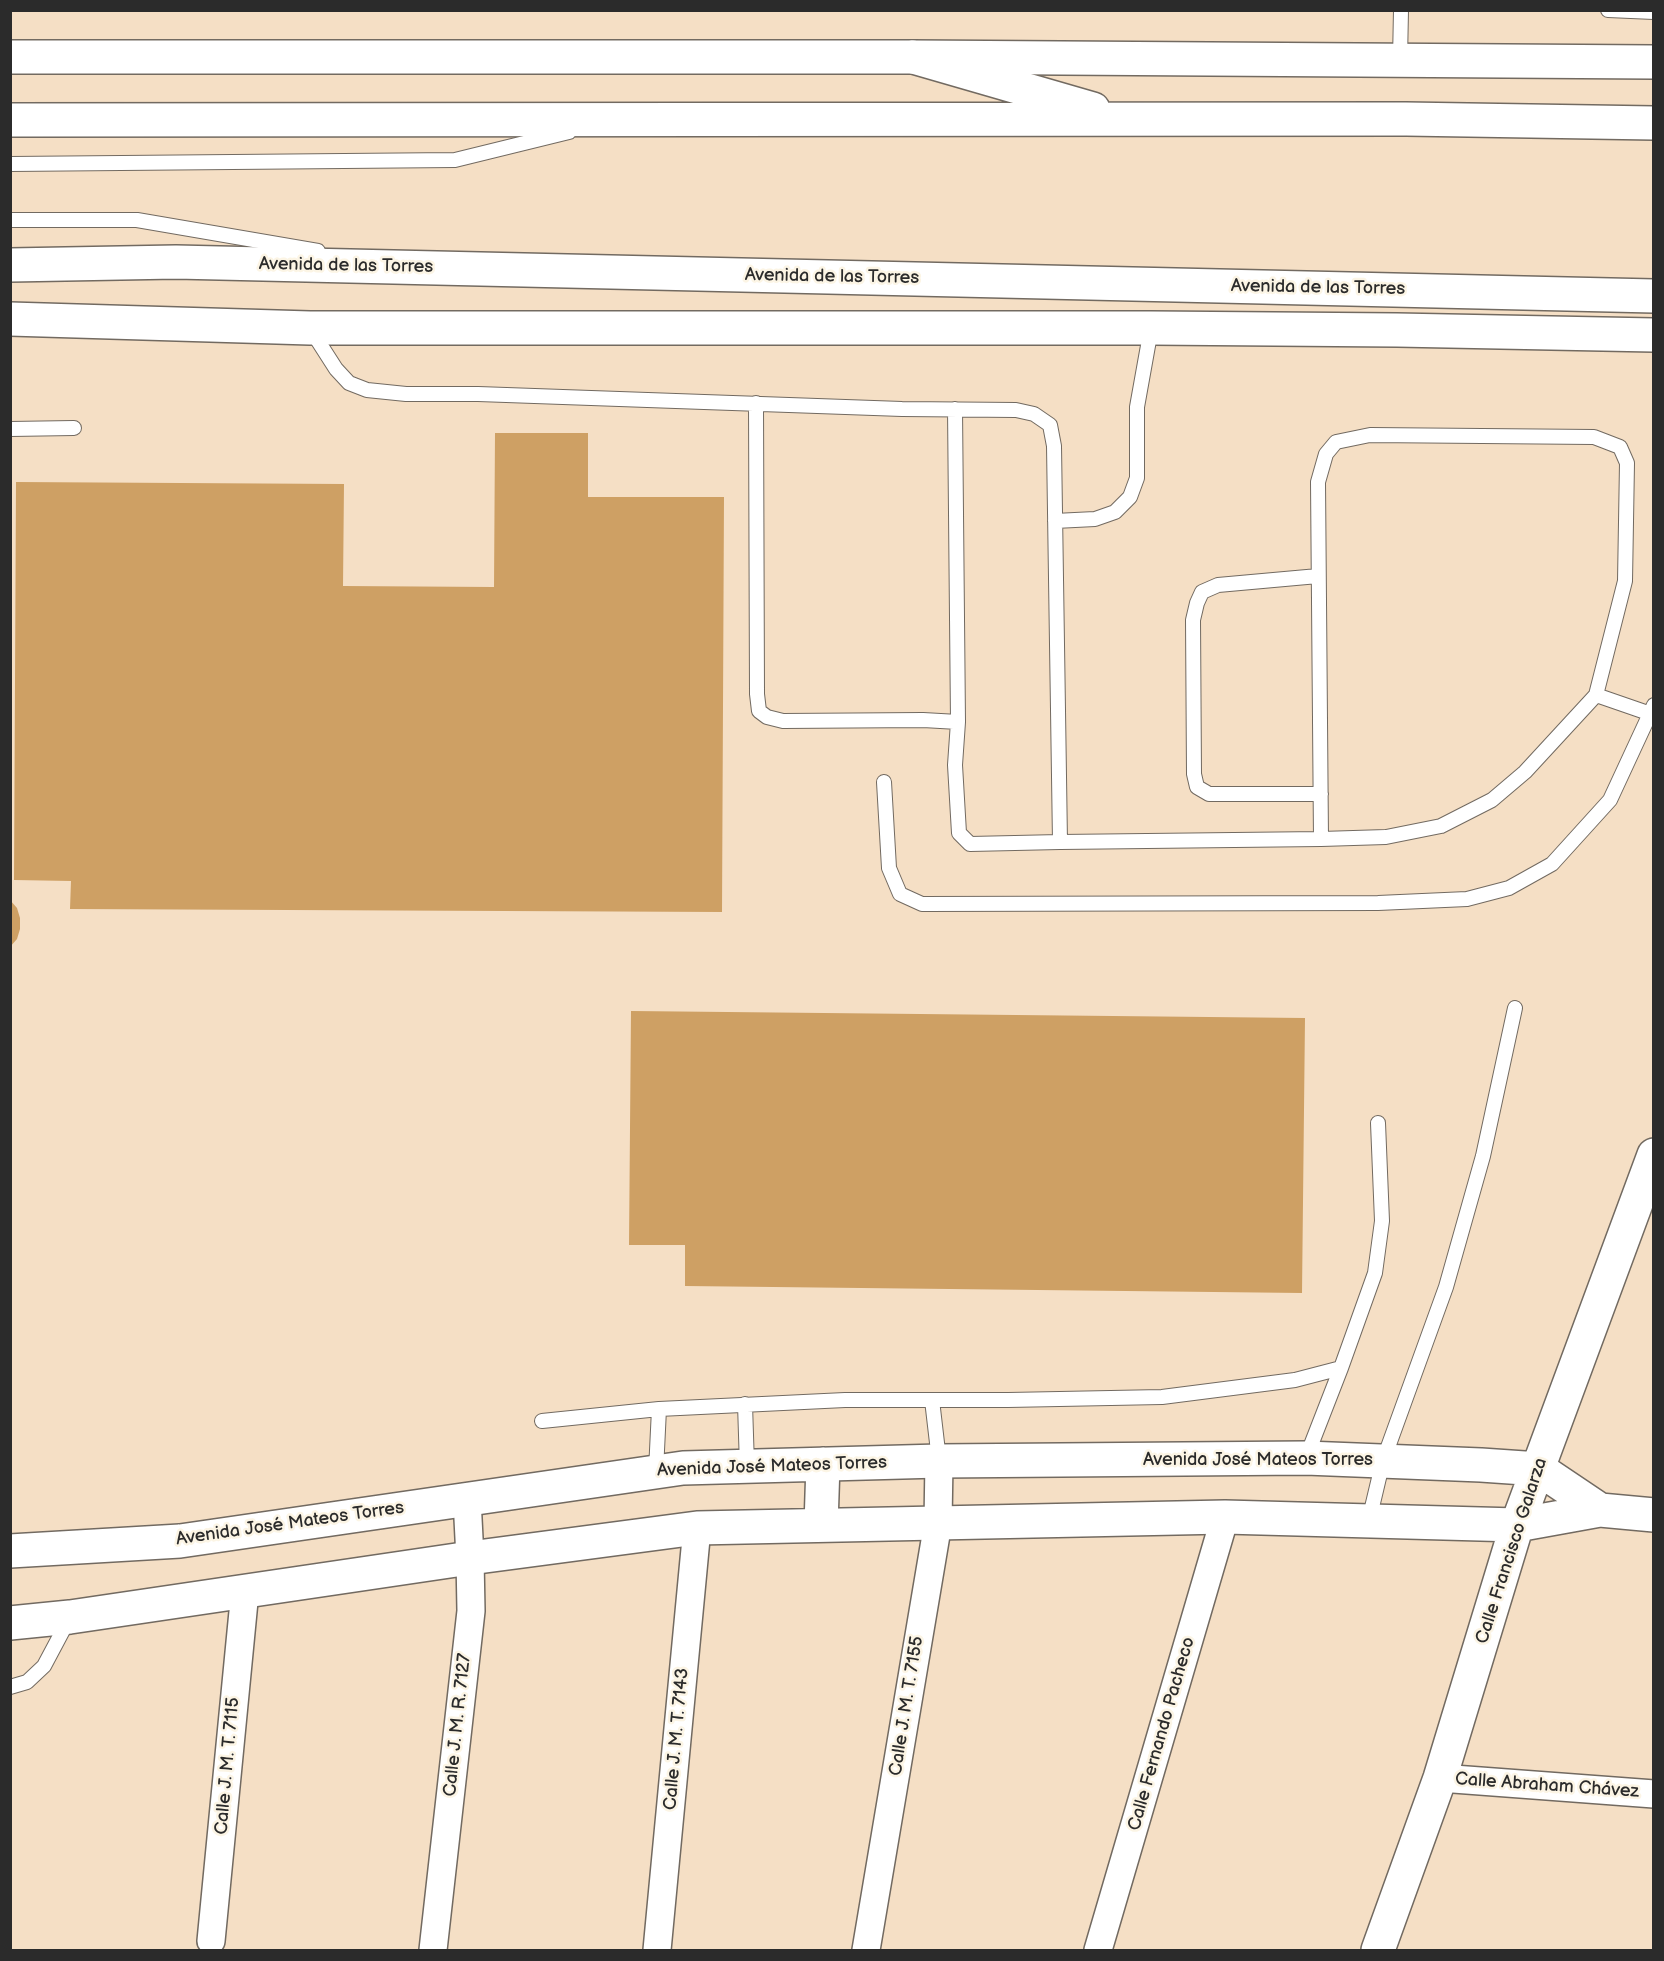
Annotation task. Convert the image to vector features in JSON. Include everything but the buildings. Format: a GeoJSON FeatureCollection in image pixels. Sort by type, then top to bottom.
{"type":"FeatureCollection","features":[{"type":"Feature","properties":{"kind":"main road"},"geometry":{"type":"LineString","coordinates":[[10,57],[913,57],[1653,62]]}},
{"type":"Feature","properties":{"kind":"main road"},"geometry":{"type":"LineString","coordinates":[[913,57],[1129,119]]}},
{"type":"Feature","properties":{"kind":"main road"},"geometry":{"type":"LineString","coordinates":[[10,120],[1406,119],[1653,123]]}},
{"type":"Feature","properties":{"kind":"main road","name":"Avenida de las Torres"},"geometry":{"type":"LineString","coordinates":[[10,265],[176,262],[1653,296]]}},
{"type":"Feature","properties":{"kind":"main road"},"geometry":{"type":"LineString","coordinates":[[10,319],[310,328],[1151,328],[1653,335]]}},
{"type":"Feature","properties":{"kind":"main road","name":"Calle Francisco Galarza"},"geometry":{"type":"LineString","coordinates":[[1378,1950],[1440,1778],[1517,1525],[1653,1155]]}},
{"type":"Feature","properties":{"kind":"main road","name":"Avenida José Mateos Torres"},"geometry":{"type":"LineString","coordinates":[[10,1551],[180,1541],[683,1468],[939,1461],[1306,1458],[1539,1469]]}},
{"type":"Feature","properties":{"kind":"main road"},"geometry":{"type":"LineString","coordinates":[[821,1525],[823,1464]]}},
{"type":"Feature","properties":{"kind":"main road"},"geometry":{"type":"LineString","coordinates":[[1539,1469],[1600,1510]]}},
{"type":"Feature","properties":{"kind":"main road"},"geometry":{"type":"LineString","coordinates":[[10,1623],[70,1617],[697,1527],[1225,1516],[1517,1525],[1600,1510],[1653,1515]]}},
{"type":"Feature","properties":{"kind":"street","name":"Calle J. M. T. 7155"},"geometry":{"type":"LineString","coordinates":[[866,1950],[938,1523],[939,1461]]}},
{"type":"Feature","properties":{"kind":"street","name":"Calle J. M. R. 7127"},"geometry":{"type":"LineString","coordinates":[[433,1950],[471,1611],[466,1499]]}},
{"type":"Feature","properties":{"kind":"street","name":"Calle Fernando Pacheco"},"geometry":{"type":"LineString","coordinates":[[1098,1950],[1225,1516]]}},
{"type":"Feature","properties":{"kind":"street","name":"Calle J. M. T. 7143"},"geometry":{"type":"LineString","coordinates":[[657,1950],[697,1527]]}},
{"type":"Feature","properties":{"kind":"street","name":"Calle J. M. T. 7115"},"geometry":{"type":"LineString","coordinates":[[212,1941],[244,1591]]}},
{"type":"Feature","properties":{"kind":"street","name":"Calle Abraham Chávez"},"geometry":{"type":"LineString","coordinates":[[1440,1778],[1653,1794]]}},
{"type":"Feature","properties":{"kind":"lane"},"geometry":{"type":"LineString","coordinates":[[1400,60],[1401,10]]}},
{"type":"Feature","properties":{"kind":"lane"},"geometry":{"type":"LineString","coordinates":[[1608,10],[1653,12]]}},
{"type":"Feature","properties":{"kind":"lane"},"geometry":{"type":"LineString","coordinates":[[10,164],[455,160],[617,120]]}},
{"type":"Feature","properties":{"kind":"lane"},"geometry":{"type":"LineString","coordinates":[[10,220],[137,220],[412,268]]}},
{"type":"Feature","properties":{"kind":"lane"},"geometry":{"type":"LineString","coordinates":[[310,328],[336,369],[349,383],[367,390],[406,394],[478,394],[955,410],[1016,410],[1034,414],[1050,425],[1053,446],[1060,842]]}},
{"type":"Feature","properties":{"kind":"lane"},"geometry":{"type":"LineString","coordinates":[[1055,521],[1095,519],[1115,512],[1130,497],[1137,478],[1137,407],[1151,328]]}},
{"type":"Feature","properties":{"kind":"lane"},"geometry":{"type":"LineString","coordinates":[[756,403],[756,694],[759,711],[767,717],[783,721],[958,722]]}},
{"type":"Feature","properties":{"kind":"lane"},"geometry":{"type":"LineString","coordinates":[[955,410],[958,722],[955,765],[959,833],[970,844],[1386,837],[1441,826],[1492,800],[1525,772],[1596,695],[1625,581],[1627,463],[1620,447],[1594,437],[1370,435],[1336,442],[1326,454],[1318,482],[1321,838]]}},
{"type":"Feature","properties":{"kind":"lane"},"geometry":{"type":"LineString","coordinates":[[10,429],[74,428]]}},
{"type":"Feature","properties":{"kind":"lane"},"geometry":{"type":"LineString","coordinates":[[1318,576],[1218,585],[1202,592],[1193,620],[1194,774],[1197,788],[1209,794],[1321,794]]}},
{"type":"Feature","properties":{"kind":"lane"},"geometry":{"type":"LineString","coordinates":[[884,782],[888,868],[900,894],[922,904],[1378,903],[1467,899],[1509,888],[1552,864],[1610,800],[1652,710],[1596,695]]}},
{"type":"Feature","properties":{"kind":"lane"},"geometry":{"type":"LineString","coordinates":[[1369,1520],[1383,1461],[1446,1287],[1483,1156],[1515,1008]]}},
{"type":"Feature","properties":{"kind":"lane"},"geometry":{"type":"LineString","coordinates":[[1306,1458],[1375,1273],[1382,1221],[1378,1123]]}},
{"type":"Feature","properties":{"kind":"lane"},"geometry":{"type":"LineString","coordinates":[[542,1421],[659,1409],[845,1400],[1162,1397],[1295,1380],[1341,1368]]}},
{"type":"Feature","properties":{"kind":"lane"},"geometry":{"type":"LineString","coordinates":[[932,1400],[939,1461]]}},
{"type":"Feature","properties":{"kind":"lane"},"geometry":{"type":"LineString","coordinates":[[746,1404],[747,1466]]}},
{"type":"Feature","properties":{"kind":"lane"},"geometry":{"type":"LineString","coordinates":[[657,1471],[659,1409]]}},
{"type":"Feature","properties":{"kind":"lane"},"geometry":{"type":"LineString","coordinates":[[10,1687],[27,1682],[44,1666],[70,1617]]}}]}
